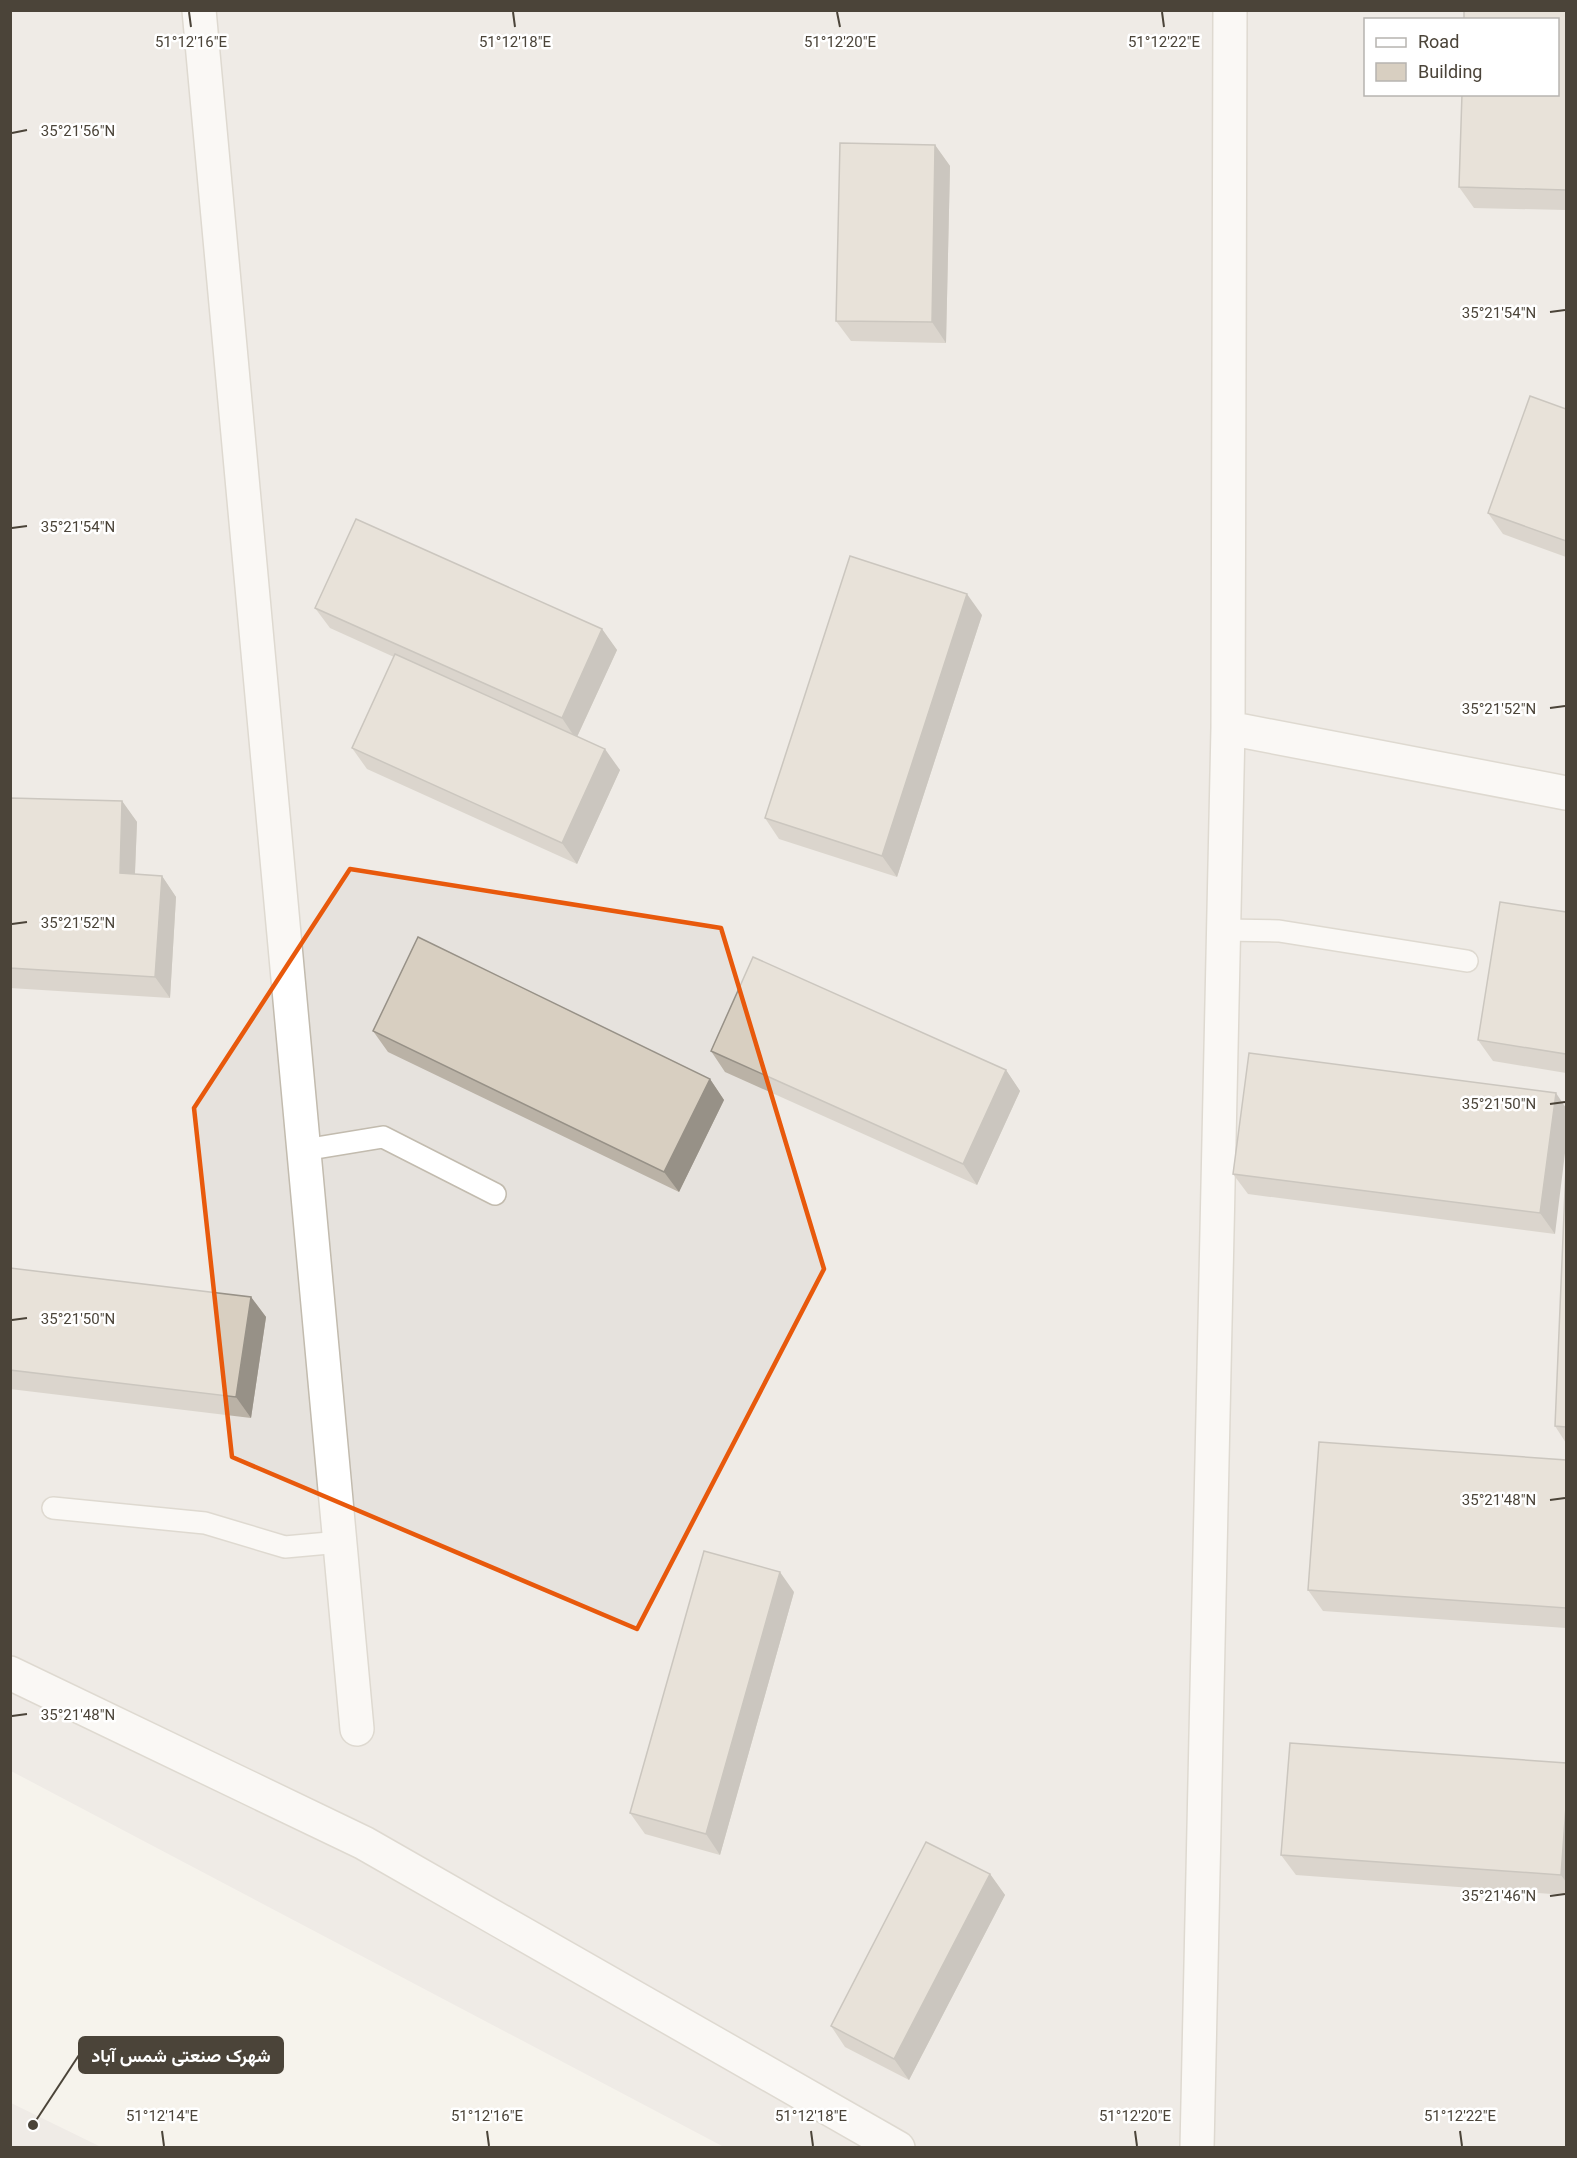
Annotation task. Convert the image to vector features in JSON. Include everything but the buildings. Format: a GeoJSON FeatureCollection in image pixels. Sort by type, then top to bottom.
{"type":"FeatureCollection","features":[{"type":"Feature","properties":{"kind":"street"},"geometry":{"type":"LineString","coordinates":[[199,10],[357,1729]]}},
{"type":"Feature","properties":{"kind":"street"},"geometry":{"type":"LineString","coordinates":[[1197,2148],[1228,728],[1230,10]]}},
{"type":"Feature","properties":{"kind":"street"},"geometry":{"type":"LineString","coordinates":[[1228,728],[1566,793]]}},
{"type":"Feature","properties":{"kind":"street"},"geometry":{"type":"LineString","coordinates":[[10,1673],[364,1843],[898,2148]]}},
{"type":"Feature","properties":{"kind":"lane"},"geometry":{"type":"LineString","coordinates":[[1224,930],[1279,931],[1467,960]]}},
{"type":"Feature","properties":{"kind":"lane"},"geometry":{"type":"LineString","coordinates":[[304,1150],[383,1137],[495,1194]]}},
{"type":"Feature","properties":{"kind":"lane"},"geometry":{"type":"LineString","coordinates":[[53,1508],[205,1523],[285,1547],[340,1542]]}},
{"type":"Feature","properties":{"kind":"highlighted area"},"geometry":{"type":"Polygon","coordinates":[[[350,869],[721,928],[824,1269],[637,1629],[232,1457],[194,1108],[350,869]]]}},
{"type":"Feature","properties":{"kind":"shaded area"},"geometry":{"type":"Polygon","coordinates":[[[10,11],[1566,11],[1566,2147],[724,2147],[11,1771],[10,11]]]}},
{"type":"Feature","properties":{"kind":"shaded area"},"geometry":{"type":"Polygon","coordinates":[[[11,2103],[101,2147],[11,2147],[11,2103]]]}},
{"type":"Feature","properties":{"kind":"place","name":"شهرک صنعتی شمس آباد"},"geometry":{"type":"Point","coordinates":[33,2125]}}]}
